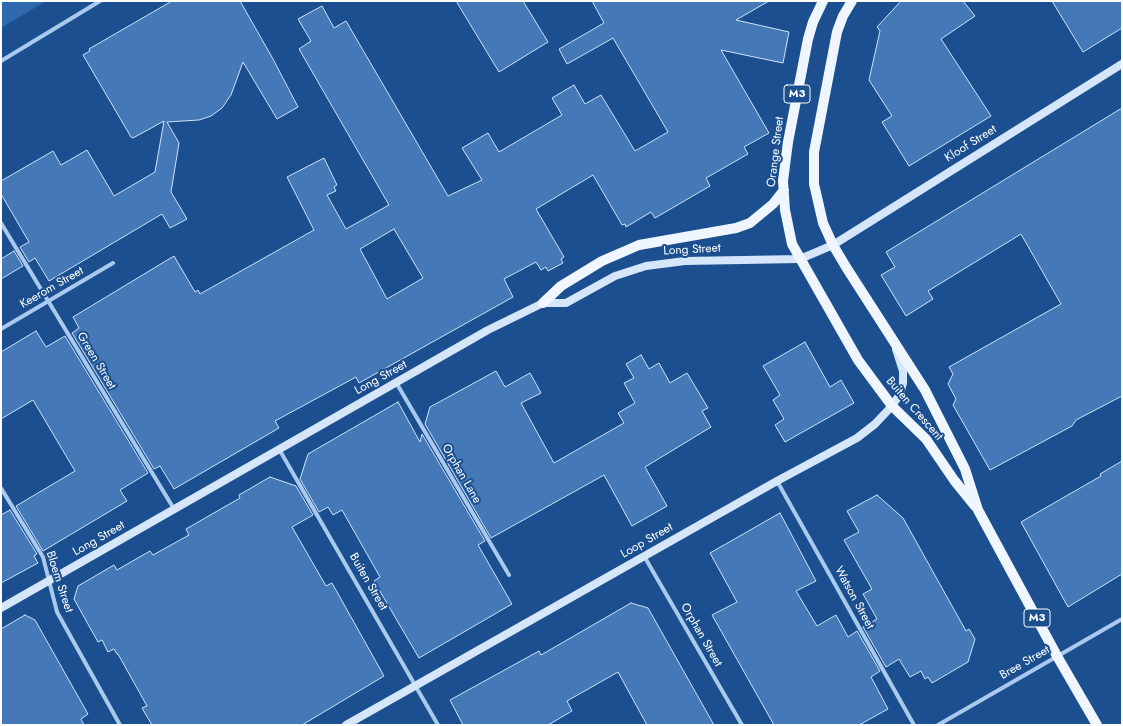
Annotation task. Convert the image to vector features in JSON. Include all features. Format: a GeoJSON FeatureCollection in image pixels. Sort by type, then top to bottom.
{"type":"FeatureCollection","features":[{"type":"Feature","properties":{"kind":"main road","name":"Orange Street"},"geometry":{"type":"LineString","coordinates":[[800,259],[792,244],[788,230],[784,190],[788,142],[808,39],[813,22],[823,1]]}},
{"type":"Feature","properties":{"kind":"main road","name":"M3"},"geometry":{"type":"LineString","coordinates":[[833,245],[823,223],[814,184],[814,152],[837,32],[843,16],[852,1]]}},
{"type":"Feature","properties":{"kind":"main road"},"geometry":{"type":"LineString","coordinates":[[543,303],[561,286],[602,261],[639,245],[736,228],[750,223],[773,204],[784,190]]}},
{"type":"Feature","properties":{"kind":"main road","name":"Buiten Crescent"},"geometry":{"type":"LineString","coordinates":[[833,245],[926,390],[961,462],[978,510],[1057,656],[1097,725]]}},
{"type":"Feature","properties":{"kind":"main road","name":"Buiten Crescent"},"geometry":{"type":"LineString","coordinates":[[800,259],[858,360],[892,406],[926,439],[954,480],[978,510]]}},
{"type":"Feature","properties":{"kind":"street"},"geometry":{"type":"LineString","coordinates":[[1,61],[100,1]]}},
{"type":"Feature","properties":{"kind":"street","name":"Kloof Street"},"geometry":{"type":"LineString","coordinates":[[800,259],[833,245],[1122,64]]}},
{"type":"Feature","properties":{"kind":"street","name":"Green Street"},"geometry":{"type":"LineString","coordinates":[[1,223],[174,509]]}},
{"type":"Feature","properties":{"kind":"street","name":"Long Street"},"geometry":{"type":"LineString","coordinates":[[1,608],[279,449],[397,384],[488,330],[543,303],[566,303],[615,276],[646,266],[685,261],[800,259]]}},
{"type":"Feature","properties":{"kind":"street","name":"Keerom Street"},"geometry":{"type":"LineString","coordinates":[[1,329],[113,263]]}},
{"type":"Feature","properties":{"kind":"street","name":"Loop Street"},"geometry":{"type":"LineString","coordinates":[[346,725],[777,481],[857,438],[875,424],[892,406],[900,394],[903,384],[903,371],[894,339]]}},
{"type":"Feature","properties":{"kind":"street","name":"Orphan Lane"},"geometry":{"type":"LineString","coordinates":[[397,384],[509,575]]}},
{"type":"Feature","properties":{"kind":"street","name":"Buiten Street"},"geometry":{"type":"LineString","coordinates":[[279,449],[438,725]]}},
{"type":"Feature","properties":{"kind":"street","name":"Watson Street"},"geometry":{"type":"LineString","coordinates":[[777,481],[914,725]]}},
{"type":"Feature","properties":{"kind":"street","name":"Bloem Street"},"geometry":{"type":"LineString","coordinates":[[1,488],[43,557],[48,582],[57,612],[120,725]]}},
{"type":"Feature","properties":{"kind":"street","name":"Orphan Street"},"geometry":{"type":"LineString","coordinates":[[644,556],[742,725]]}},
{"type":"Feature","properties":{"kind":"street","name":"Bree Street"},"geometry":{"type":"LineString","coordinates":[[938,725],[1122,619]]}},
{"type":"Feature","properties":{"kind":"shaded area"},"geometry":{"type":"Polygon","coordinates":[[[1,1],[46,1],[1,28],[1,1]]]}},
{"type":"Feature","properties":{"kind":"building"},"geometry":{"type":"Polygon","coordinates":[[[172,1],[240,1],[298,107],[277,119],[243,62],[231,95],[222,108],[211,116],[199,120],[167,122],[179,143],[171,192],[187,219],[170,228],[162,214],[49,281],[35,258],[29,262],[20,247],[29,242],[1,194],[1,181],[53,151],[61,165],[87,150],[114,196],[155,172],[164,121],[133,138],[131,137],[83,55],[90,51],[89,49],[172,1]]]}},
{"type":"Feature","properties":{"kind":"building"},"geometry":{"type":"Polygon","coordinates":[[[456,1],[523,1],[548,42],[499,72],[456,1]]]}},
{"type":"Feature","properties":{"kind":"building"},"geometry":{"type":"Polygon","coordinates":[[[592,1],[769,1],[736,20],[789,32],[783,63],[721,50],[769,133],[744,147],[748,154],[706,178],[710,186],[655,218],[651,212],[626,227],[625,224],[622,225],[593,175],[536,209],[564,257],[561,259],[563,263],[548,271],[546,267],[541,270],[536,262],[504,279],[513,297],[359,383],[356,377],[275,421],[279,428],[174,489],[160,466],[154,469],[72,333],[79,328],[73,317],[174,256],[195,292],[198,290],[200,294],[314,230],[287,177],[324,158],[337,185],[334,187],[336,191],[327,195],[346,229],[389,205],[299,49],[311,41],[298,19],[322,6],[334,28],[346,21],[448,196],[482,180],[462,148],[488,133],[499,152],[562,115],[552,98],[574,85],[585,104],[601,95],[635,151],[668,132],[613,38],[567,64],[559,49],[604,23],[592,1]],[[394,229],[360,249],[387,299],[423,278],[394,229]]]}},
{"type":"Feature","properties":{"kind":"building"},"geometry":{"type":"Polygon","coordinates":[[[901,1],[963,1],[975,16],[941,39],[991,116],[909,166],[882,122],[892,116],[869,80],[880,31],[877,27],[901,1]]]}},
{"type":"Feature","properties":{"kind":"building"},"geometry":{"type":"Polygon","coordinates":[[[1052,1],[1122,1],[1122,28],[1083,52],[1052,1]]]}},
{"type":"Feature","properties":{"kind":"building"},"geometry":{"type":"Polygon","coordinates":[[[1122,108],[1122,396],[1076,420],[1072,426],[990,470],[953,405],[956,399],[948,384],[953,374],[949,367],[1061,304],[1021,234],[928,291],[933,299],[906,316],[881,275],[895,267],[886,252],[1122,108]]]}},
{"type":"Feature","properties":{"kind":"building"},"geometry":{"type":"Polygon","coordinates":[[[14,251],[23,266],[1,279],[1,259],[14,251]]]}},
{"type":"Feature","properties":{"kind":"building"},"geometry":{"type":"Polygon","coordinates":[[[36,331],[46,347],[65,336],[148,473],[120,490],[127,501],[43,551],[16,506],[75,471],[33,400],[1,419],[1,352],[36,331]]]}},
{"type":"Feature","properties":{"kind":"building"},"geometry":{"type":"Polygon","coordinates":[[[805,342],[830,387],[841,380],[854,403],[785,442],[775,425],[784,419],[773,400],[780,395],[763,366],[805,342]]]}},
{"type":"Feature","properties":{"kind":"building"},"geometry":{"type":"Polygon","coordinates":[[[641,355],[649,369],[659,363],[670,383],[687,373],[708,408],[702,411],[711,427],[645,467],[667,506],[632,526],[604,475],[491,538],[425,424],[430,407],[496,371],[505,387],[530,373],[541,393],[521,403],[554,463],[624,423],[618,413],[635,403],[624,383],[634,378],[626,364],[641,355]]]}},
{"type":"Feature","properties":{"kind":"building"},"geometry":{"type":"Polygon","coordinates":[[[398,402],[420,442],[422,434],[485,541],[478,545],[512,604],[419,658],[374,581],[380,577],[342,510],[333,515],[328,507],[319,512],[300,479],[308,454],[398,402]]]}},
{"type":"Feature","properties":{"kind":"building"},"geometry":{"type":"Polygon","coordinates":[[[1122,461],[1122,574],[1068,607],[1021,522],[1101,476],[1100,474],[1122,461]]]}},
{"type":"Feature","properties":{"kind":"building"},"geometry":{"type":"Polygon","coordinates":[[[270,477],[296,486],[313,515],[292,527],[326,586],[332,583],[384,676],[302,725],[152,725],[142,708],[147,706],[118,654],[114,649],[108,652],[102,640],[98,642],[74,599],[78,586],[114,565],[117,570],[150,551],[153,555],[189,535],[186,529],[240,498],[239,495],[270,477]]]}},
{"type":"Feature","properties":{"kind":"building"},"geometry":{"type":"Polygon","coordinates":[[[877,495],[903,518],[966,631],[969,629],[975,639],[968,662],[932,683],[928,677],[925,679],[921,671],[910,677],[899,659],[886,667],[863,627],[877,619],[863,594],[872,589],[844,540],[859,532],[847,511],[877,495]]]}},
{"type":"Feature","properties":{"kind":"building"},"geometry":{"type":"Polygon","coordinates":[[[10,510],[37,554],[34,556],[38,563],[1,583],[1,515],[10,510]]]}},
{"type":"Feature","properties":{"kind":"building"},"geometry":{"type":"Polygon","coordinates":[[[780,513],[816,581],[796,591],[817,626],[836,615],[848,637],[857,631],[880,671],[871,677],[888,709],[859,725],[774,725],[712,615],[737,602],[710,553],[780,513]]]}},
{"type":"Feature","properties":{"kind":"building"},"geometry":{"type":"Polygon","coordinates":[[[631,603],[648,608],[714,725],[647,725],[618,672],[567,701],[572,711],[548,725],[463,725],[450,700],[539,651],[541,655],[631,603]]]}},
{"type":"Feature","properties":{"kind":"building"},"geometry":{"type":"Polygon","coordinates":[[[25,615],[35,620],[88,714],[81,719],[84,725],[1,725],[1,629],[25,615]]]}}]}
